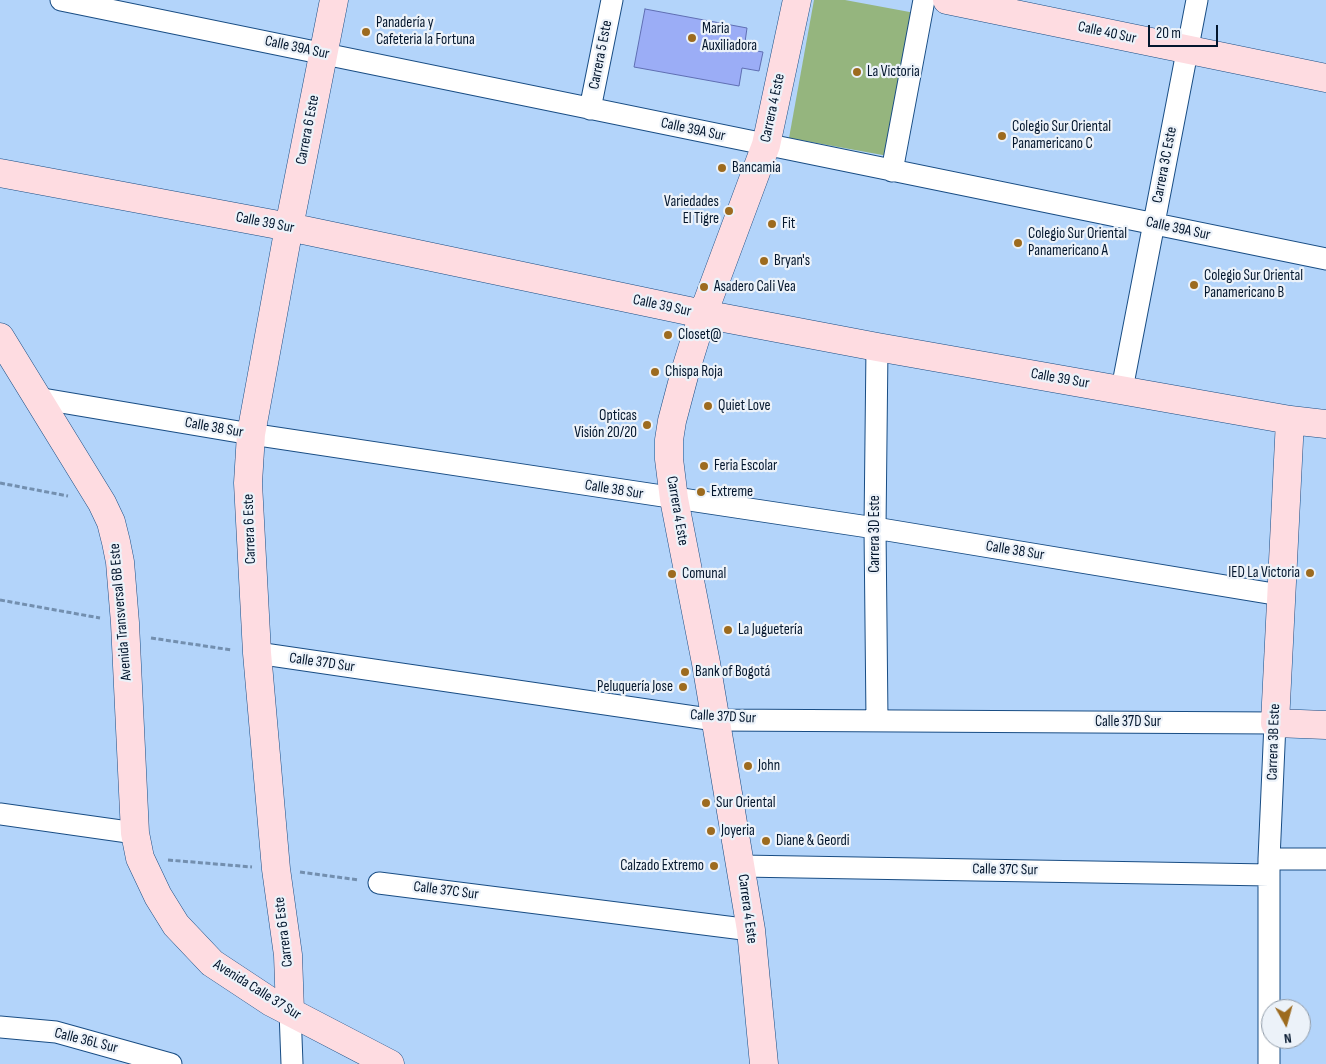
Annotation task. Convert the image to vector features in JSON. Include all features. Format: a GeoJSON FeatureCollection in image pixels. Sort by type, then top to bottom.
{"type":"FeatureCollection","features":[{"type":"Feature","properties":{"kind":"street","name":"Calle 39A Sur"},"geometry":{"type":"LineString","coordinates":[[61,0],[1326,259]]}},
{"type":"Feature","properties":{"kind":"street","name":"Carrera 6 Este"},"geometry":{"type":"LineString","coordinates":[[292,1064],[288,955],[276,869],[257,654],[248,482],[251,434],[289,227],[334,0]]}},
{"type":"Feature","properties":{"kind":"street","name":"Carrera 5 Este"},"geometry":{"type":"LineString","coordinates":[[590,109],[612,0]]}},
{"type":"Feature","properties":{"kind":"street","name":"Carrera 4 Este"},"geometry":{"type":"LineString","coordinates":[[764,1064],[751,930],[694,599],[674,499],[669,459],[669,440],[685,372],[703,314],[766,145],[797,0]]}},
{"type":"Feature","properties":{"kind":"street"},"geometry":{"type":"LineString","coordinates":[[892,171],[924,0]]}},
{"type":"Feature","properties":{"kind":"street","name":"Calle 40 Sur"},"geometry":{"type":"LineString","coordinates":[[946,0],[1326,78]]}},
{"type":"Feature","properties":{"kind":"street","name":"Carrera 3C Este"},"geometry":{"type":"LineString","coordinates":[[1122,390],[1197,0]]}},
{"type":"Feature","properties":{"kind":"street","name":"Calle 39 Sur"},"geometry":{"type":"LineString","coordinates":[[0,173],[289,227],[703,314],[877,347],[1290,420],[1326,424]]}},
{"type":"Feature","properties":{"kind":"street","name":"Avenida Transversal 6B Este"},"geometry":{"type":"LineString","coordinates":[[0,337],[102,503],[110,522],[120,562],[138,845]]}},
{"type":"Feature","properties":{"kind":"street","name":"Carrera 3D Este"},"geometry":{"type":"LineString","coordinates":[[876,720],[875,528],[877,347]]}},
{"type":"Feature","properties":{"kind":"street","name":"Calle 38 Sur"},"geometry":{"type":"LineString","coordinates":[[38,398],[251,434],[875,528],[1280,595]]}},
{"type":"Feature","properties":{"kind":"street","name":"Carrera 3B Este"},"geometry":{"type":"LineString","coordinates":[[1269,1064],[1270,867],[1274,723],[1290,420]]}},
{"type":"Feature","properties":{"kind":"street","name":"Calle 37D Sur"},"geometry":{"type":"LineString","coordinates":[[257,654],[715,720],[1274,723],[1326,725]]}},
{"type":"Feature","properties":{"kind":"street"},"geometry":{"type":"LineString","coordinates":[[0,814],[138,845]]}},
{"type":"Feature","properties":{"kind":"street","name":"Avenida Calle 37 Sur"},"geometry":{"type":"LineString","coordinates":[[138,845],[158,896],[176,925],[212,963],[238,982],[390,1064]]}},
{"type":"Feature","properties":{"kind":"street","name":"Calle 37C Sur"},"geometry":{"type":"LineString","coordinates":[[741,866],[1270,867],[1326,859]]}},
{"type":"Feature","properties":{"kind":"street","name":"Calle 37C Sur"},"geometry":{"type":"LineString","coordinates":[[379,883],[751,930]]}},
{"type":"Feature","properties":{"kind":"street","name":"Calle 36L Sur"},"geometry":{"type":"LineString","coordinates":[[0,1026],[56,1032],[171,1064]]}},
{"type":"Feature","properties":{"kind":"path"},"geometry":{"type":"LineString","coordinates":[[0,483],[38,490]]}},
{"type":"Feature","properties":{"kind":"path"},"geometry":{"type":"LineString","coordinates":[[0,600],[73,613]]}},
{"type":"Feature","properties":{"kind":"path"},"geometry":{"type":"LineString","coordinates":[[126,634],[257,654]]}},
{"type":"Feature","properties":{"kind":"path"},"geometry":{"type":"LineString","coordinates":[[138,845],[276,869],[379,883]]}},
{"type":"Feature","properties":{"kind":"green space"},"geometry":{"type":"Polygon","coordinates":[[[814,0],[845,0],[915,13],[888,156],[789,138],[814,0]]]}},
{"type":"Feature","properties":{"kind":"building","name":"Maria Auxiliadora"},"geometry":{"type":"Polygon","coordinates":[[[645,9],[747,28],[744,49],[763,52],[759,71],[742,68],[739,86],[634,67],[645,9]]]}},
{"type":"Feature","properties":{"kind":"place","name":"Panadería y Cafeteria la Fortuna"},"geometry":{"type":"Point","coordinates":[366,32]}},
{"type":"Feature","properties":{"kind":"place","name":"Maria Auxiliadora"},"geometry":{"type":"Point","coordinates":[692,38]}},
{"type":"Feature","properties":{"kind":"place","name":"La Victoria"},"geometry":{"type":"Point","coordinates":[857,72]}},
{"type":"Feature","properties":{"kind":"place","name":"Colegio Sur Oriental Panamericano C"},"geometry":{"type":"Point","coordinates":[1002,136]}},
{"type":"Feature","properties":{"kind":"place","name":"Bancamia"},"geometry":{"type":"Point","coordinates":[722,168]}},
{"type":"Feature","properties":{"kind":"place","name":"Variedades El Tigre"},"geometry":{"type":"Point","coordinates":[729,211]}},
{"type":"Feature","properties":{"kind":"place","name":"Fit"},"geometry":{"type":"Point","coordinates":[772,224]}},
{"type":"Feature","properties":{"kind":"place","name":"Colegio Sur Oriental Panamericano A"},"geometry":{"type":"Point","coordinates":[1018,243]}},
{"type":"Feature","properties":{"kind":"place","name":"Bryan's"},"geometry":{"type":"Point","coordinates":[764,261]}},
{"type":"Feature","properties":{"kind":"place","name":"Colegio Sur Oriental Panamericano B"},"geometry":{"type":"Point","coordinates":[1194,285]}},
{"type":"Feature","properties":{"kind":"place","name":"Asadero Cali Vea"},"geometry":{"type":"Point","coordinates":[704,287]}},
{"type":"Feature","properties":{"kind":"place","name":"Closet@"},"geometry":{"type":"Point","coordinates":[668,335]}},
{"type":"Feature","properties":{"kind":"place","name":"Chispa Roja"},"geometry":{"type":"Point","coordinates":[655,372]}},
{"type":"Feature","properties":{"kind":"place","name":"Quiet Love"},"geometry":{"type":"Point","coordinates":[708,406]}},
{"type":"Feature","properties":{"kind":"place","name":"Opticas Visión 20/20"},"geometry":{"type":"Point","coordinates":[647,425]}},
{"type":"Feature","properties":{"kind":"place","name":"Feria Escolar"},"geometry":{"type":"Point","coordinates":[704,466]}},
{"type":"Feature","properties":{"kind":"place","name":"Extreme"},"geometry":{"type":"Point","coordinates":[701,492]}},
{"type":"Feature","properties":{"kind":"place","name":"IED La Victoria"},"geometry":{"type":"Point","coordinates":[1310,573]}},
{"type":"Feature","properties":{"kind":"place","name":"Comunal"},"geometry":{"type":"Point","coordinates":[672,574]}},
{"type":"Feature","properties":{"kind":"place","name":"La Juguetería"},"geometry":{"type":"Point","coordinates":[728,630]}},
{"type":"Feature","properties":{"kind":"place","name":"Bank of Bogotá"},"geometry":{"type":"Point","coordinates":[685,672]}},
{"type":"Feature","properties":{"kind":"place","name":"Peluquería Jose"},"geometry":{"type":"Point","coordinates":[683,687]}},
{"type":"Feature","properties":{"kind":"place","name":"John"},"geometry":{"type":"Point","coordinates":[748,766]}},
{"type":"Feature","properties":{"kind":"place","name":"Sur Oriental"},"geometry":{"type":"Point","coordinates":[706,803]}},
{"type":"Feature","properties":{"kind":"place","name":"Joyeria"},"geometry":{"type":"Point","coordinates":[711,831]}},
{"type":"Feature","properties":{"kind":"place","name":"Diane & Geordi"},"geometry":{"type":"Point","coordinates":[766,841]}},
{"type":"Feature","properties":{"kind":"place","name":"Calzado Extremo"},"geometry":{"type":"Point","coordinates":[714,866]}}]}
